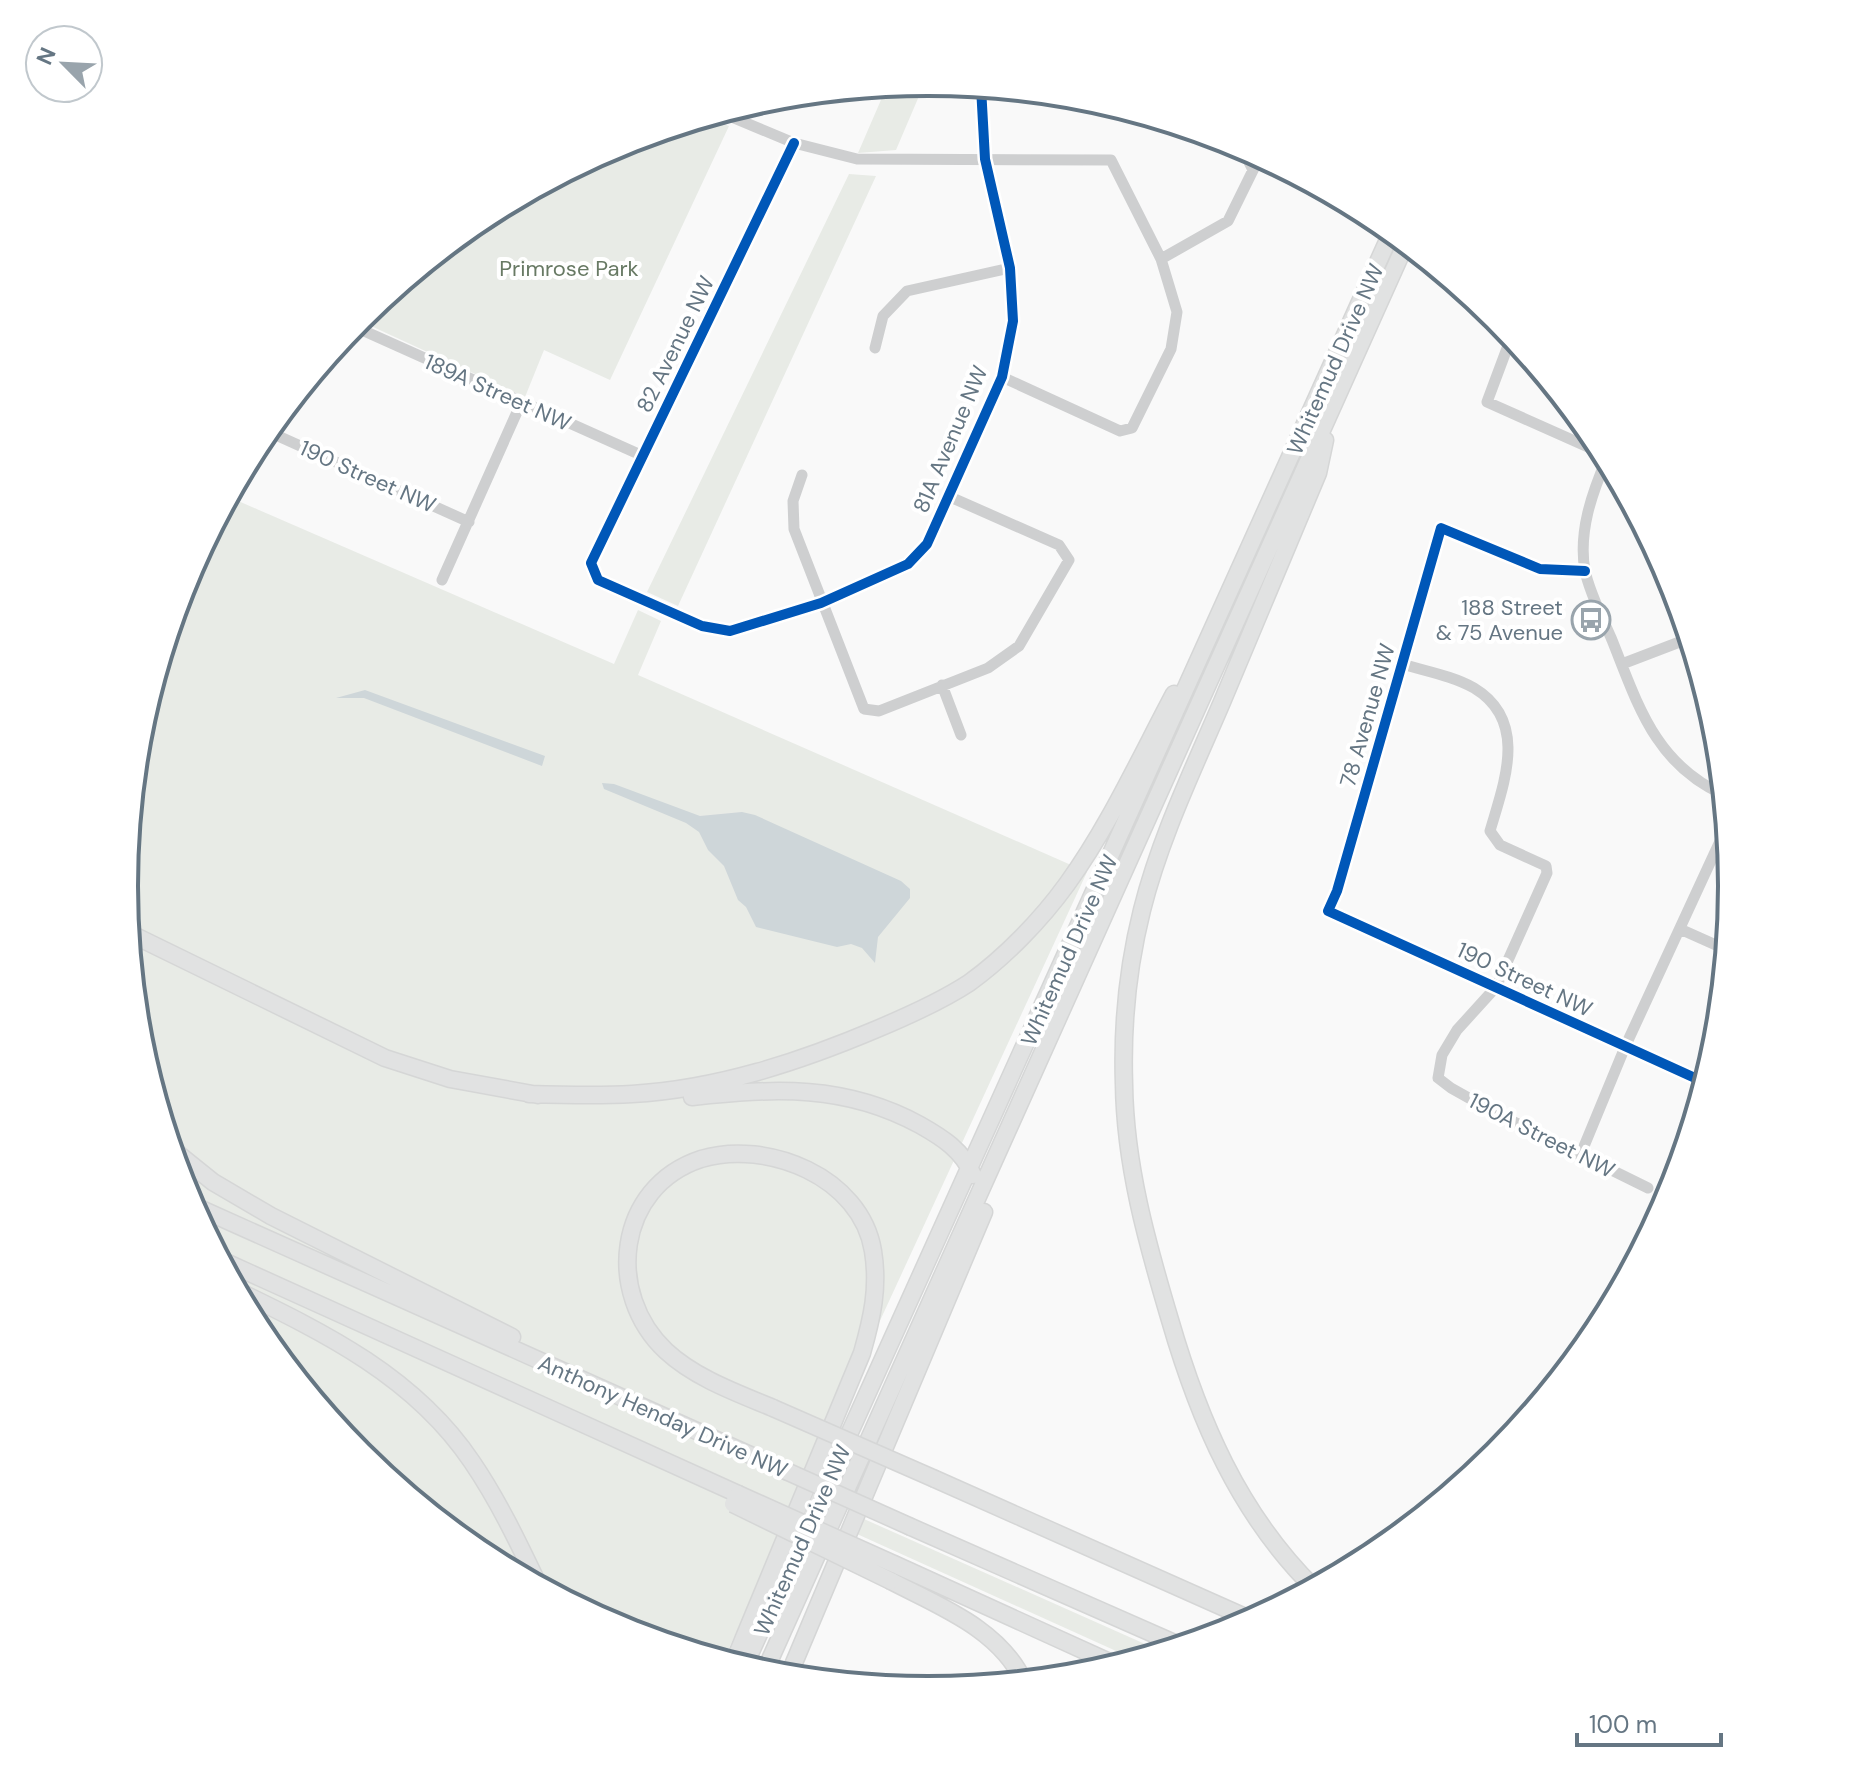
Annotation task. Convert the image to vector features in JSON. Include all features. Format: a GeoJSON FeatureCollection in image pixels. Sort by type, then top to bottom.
{"type":"FeatureCollection","features":[{"type":"Feature","properties":{"kind":"highway","name":"Whitemud Drive NW"},"geometry":{"type":"LineString","coordinates":[[749,1656],[1387,242]]}},
{"type":"Feature","properties":{"kind":"highway","name":"Whitemud Drive NW"},"geometry":{"type":"LineString","coordinates":[[769,1661],[1402,253]]}},
{"type":"Feature","properties":{"kind":"highway"},"geometry":{"type":"LineString","coordinates":[[1307,1580],[1259,1524],[1238,1489],[1206,1426],[1185,1374],[1139,1210],[1125,1114],[1124,1038],[1142,910],[1162,847],[1318,473],[1334,403]]}},
{"type":"Feature","properties":{"kind":"highway"},"geometry":{"type":"LineString","coordinates":[[529,1094],[633,1094],[721,1082],[853,1039],[921,1011],[969,982],[1013,946],[1066,885],[1136,765],[1251,546]]}},
{"type":"Feature","properties":{"kind":"highway"},"geometry":{"type":"LineString","coordinates":[[140,938],[385,1058],[450,1079],[585,1102],[634,1103],[755,1091],[802,1090],[848,1096],[905,1117],[942,1137],[959,1151],[980,1195]]}},
{"type":"Feature","properties":{"kind":"highway"},"geometry":{"type":"LineString","coordinates":[[793,1665],[1026,1115],[1058,1020]]}},
{"type":"Feature","properties":{"kind":"highway"},"geometry":{"type":"LineString","coordinates":[[737,1653],[829,1433],[862,1353],[875,1307],[876,1281],[873,1249],[866,1230],[854,1208],[834,1187],[811,1172],[770,1155],[744,1153],[701,1160],[668,1177],[640,1210],[630,1234],[626,1258],[630,1297],[653,1338],[668,1353],[696,1373],[773,1408],[829,1433],[935,1479],[1238,1614]]}},
{"type":"Feature","properties":{"kind":"highway"},"geometry":{"type":"LineString","coordinates":[[188,1162],[242,1200],[524,1343],[544,1363]]}},
{"type":"Feature","properties":{"kind":"highway","name":"Anthony Henday Drive NW"},"geometry":{"type":"LineString","coordinates":[[209,1213],[1167,1640]]}},
{"type":"Feature","properties":{"kind":"highway","name":"Anthony Henday Drive NW"},"geometry":{"type":"LineString","coordinates":[[236,1267],[693,1474],[736,1499],[893,1573],[1099,1658]]}},
{"type":"Feature","properties":{"kind":"highway"},"geometry":{"type":"LineString","coordinates":[[254,1299],[317,1329],[362,1356],[429,1411],[471,1460],[531,1570]]}},
{"type":"Feature","properties":{"kind":"highway"},"geometry":{"type":"LineString","coordinates":[[893,1573],[1000,1646],[1017,1671]]}},
{"type":"Feature","properties":{"kind":"street","name":"81A Avenue NW"},"geometry":{"type":"LineString","coordinates":[[730,631],[821,603],[908,564],[927,544],[1002,377],[1013,321],[1010,268],[985,159],[982,98]]}},
{"type":"Feature","properties":{"kind":"street"},"geometry":{"type":"LineString","coordinates":[[738,120],[794,143],[857,159],[1111,160],[1161,259],[1177,312],[1171,349],[1132,428],[1120,431],[1002,377]]}},
{"type":"Feature","properties":{"kind":"street","name":"82 Avenue NW"},"geometry":{"type":"LineString","coordinates":[[730,631],[702,626],[598,580],[591,563],[794,143]]}},
{"type":"Feature","properties":{"kind":"street"},"geometry":{"type":"LineString","coordinates":[[1251,165],[1253,170]]}},
{"type":"Feature","properties":{"kind":"street"},"geometry":{"type":"LineString","coordinates":[[1161,259],[1228,221],[1254,167]]}},
{"type":"Feature","properties":{"kind":"street"},"geometry":{"type":"LineString","coordinates":[[875,348],[883,316],[907,291],[1010,268]]}},
{"type":"Feature","properties":{"kind":"street","name":"189A Street NW"},"geometry":{"type":"LineString","coordinates":[[366,332],[643,456]]}},
{"type":"Feature","properties":{"kind":"street"},"geometry":{"type":"LineString","coordinates":[[1507,349],[1487,402],[1586,448]]}},
{"type":"Feature","properties":{"kind":"street"},"geometry":{"type":"LineString","coordinates":[[442,580],[521,403]]}},
{"type":"Feature","properties":{"kind":"street","name":"190 Street NW"},"geometry":{"type":"LineString","coordinates":[[279,436],[469,522]]}},
{"type":"Feature","properties":{"kind":"street"},"geometry":{"type":"LineString","coordinates":[[1601,472],[1586,513],[1585,571],[1643,715],[1657,741],[1690,775],[1713,788]]}},
{"type":"Feature","properties":{"kind":"street"},"geometry":{"type":"LineString","coordinates":[[802,475],[793,501],[794,529],[864,709],[879,711],[988,668],[1019,646],[1069,560],[1059,545],[948,496]]}},
{"type":"Feature","properties":{"kind":"street","name":"78 Avenue NW"},"geometry":{"type":"LineString","coordinates":[[1328,911],[1337,891],[1441,528],[1540,569],[1585,571]]}},
{"type":"Feature","properties":{"kind":"street"},"geometry":{"type":"LineString","coordinates":[[1622,664],[1680,642]]}},
{"type":"Feature","properties":{"kind":"street"},"geometry":{"type":"LineString","coordinates":[[1402,664],[1476,689],[1490,702],[1508,735],[1510,756],[1507,773],[1490,831],[1500,845],[1546,866],[1547,873],[1496,987]]}},
{"type":"Feature","properties":{"kind":"street"},"geometry":{"type":"LineString","coordinates":[[942,685],[961,735]]}},
{"type":"Feature","properties":{"kind":"street"},"geometry":{"type":"LineString","coordinates":[[1580,1156],[1625,1047],[1717,847]]}},
{"type":"Feature","properties":{"kind":"street","name":"190 Street NW"},"geometry":{"type":"LineString","coordinates":[[1328,911],[1695,1078]]}},
{"type":"Feature","properties":{"kind":"street"},"geometry":{"type":"LineString","coordinates":[[1680,929],[1716,945]]}},
{"type":"Feature","properties":{"kind":"street","name":"190A Street NW"},"geometry":{"type":"LineString","coordinates":[[1496,987],[1457,1030],[1442,1055],[1438,1078],[1451,1088],[1580,1156],[1648,1188]]}},
{"type":"Feature","properties":{"kind":"green space"},"geometry":{"type":"Polygon","coordinates":[[[919,96],[896,150],[858,153],[882,98],[919,96]]]}},
{"type":"Feature","properties":{"kind":"green space","name":"Primrose Park"},"geometry":{"type":"Polygon","coordinates":[[[723,123],[729,126],[610,380],[544,350],[525,397],[372,326],[447,259],[533,202],[626,156],[723,123]]]}},
{"type":"Feature","properties":{"kind":"green space"},"geometry":{"type":"Polygon","coordinates":[[[849,174],[876,176],[678,606],[647,592],[849,174]]]}},
{"type":"Feature","properties":{"kind":"green space"},"geometry":{"type":"Polygon","coordinates":[[[239,501],[614,664],[638,610],[661,621],[638,675],[1087,872],[728,1651],[626,1617],[533,1571],[489,1544],[407,1481],[334,1408],[271,1326],[244,1282],[198,1189],[165,1091],[145,990],[138,886],[145,783],[153,732],[180,632],[198,584],[239,501]]]}},
{"type":"Feature","properties":{"kind":"green space"},"geometry":{"type":"Polygon","coordinates":[[[864,1519],[1148,1645],[1120,1653],[857,1534],[864,1519]]]}},
{"type":"Feature","properties":{"kind":"shaded area"},"geometry":{"type":"Polygon","coordinates":[[[365,690],[545,756],[542,766],[364,698],[336,698],[365,690]]]}},
{"type":"Feature","properties":{"kind":"shaded area"},"geometry":{"type":"Polygon","coordinates":[[[602,783],[614,784],[700,816],[742,812],[755,815],[901,881],[910,889],[910,898],[878,937],[875,963],[862,948],[851,944],[837,947],[756,927],[746,907],[738,900],[724,866],[708,850],[699,832],[686,823],[604,789],[602,783]]]}},
{"type":"Feature","properties":{"kind":"cycle path"},"geometry":{"type":"LineString","coordinates":[[794,143],[591,563],[598,580],[702,626],[730,631],[821,603],[908,564],[927,544],[1002,377],[1013,321],[1010,268],[985,159],[982,98]]}},
{"type":"Feature","properties":{"kind":"cycle path"},"geometry":{"type":"LineString","coordinates":[[1585,571],[1540,569],[1441,528],[1337,891],[1328,911],[1695,1078]]}},
{"type":"Feature","properties":{"kind":"place","name":"188 Street & 75 Avenue"},"geometry":{"type":"Point","coordinates":[1591,620]}}]}
